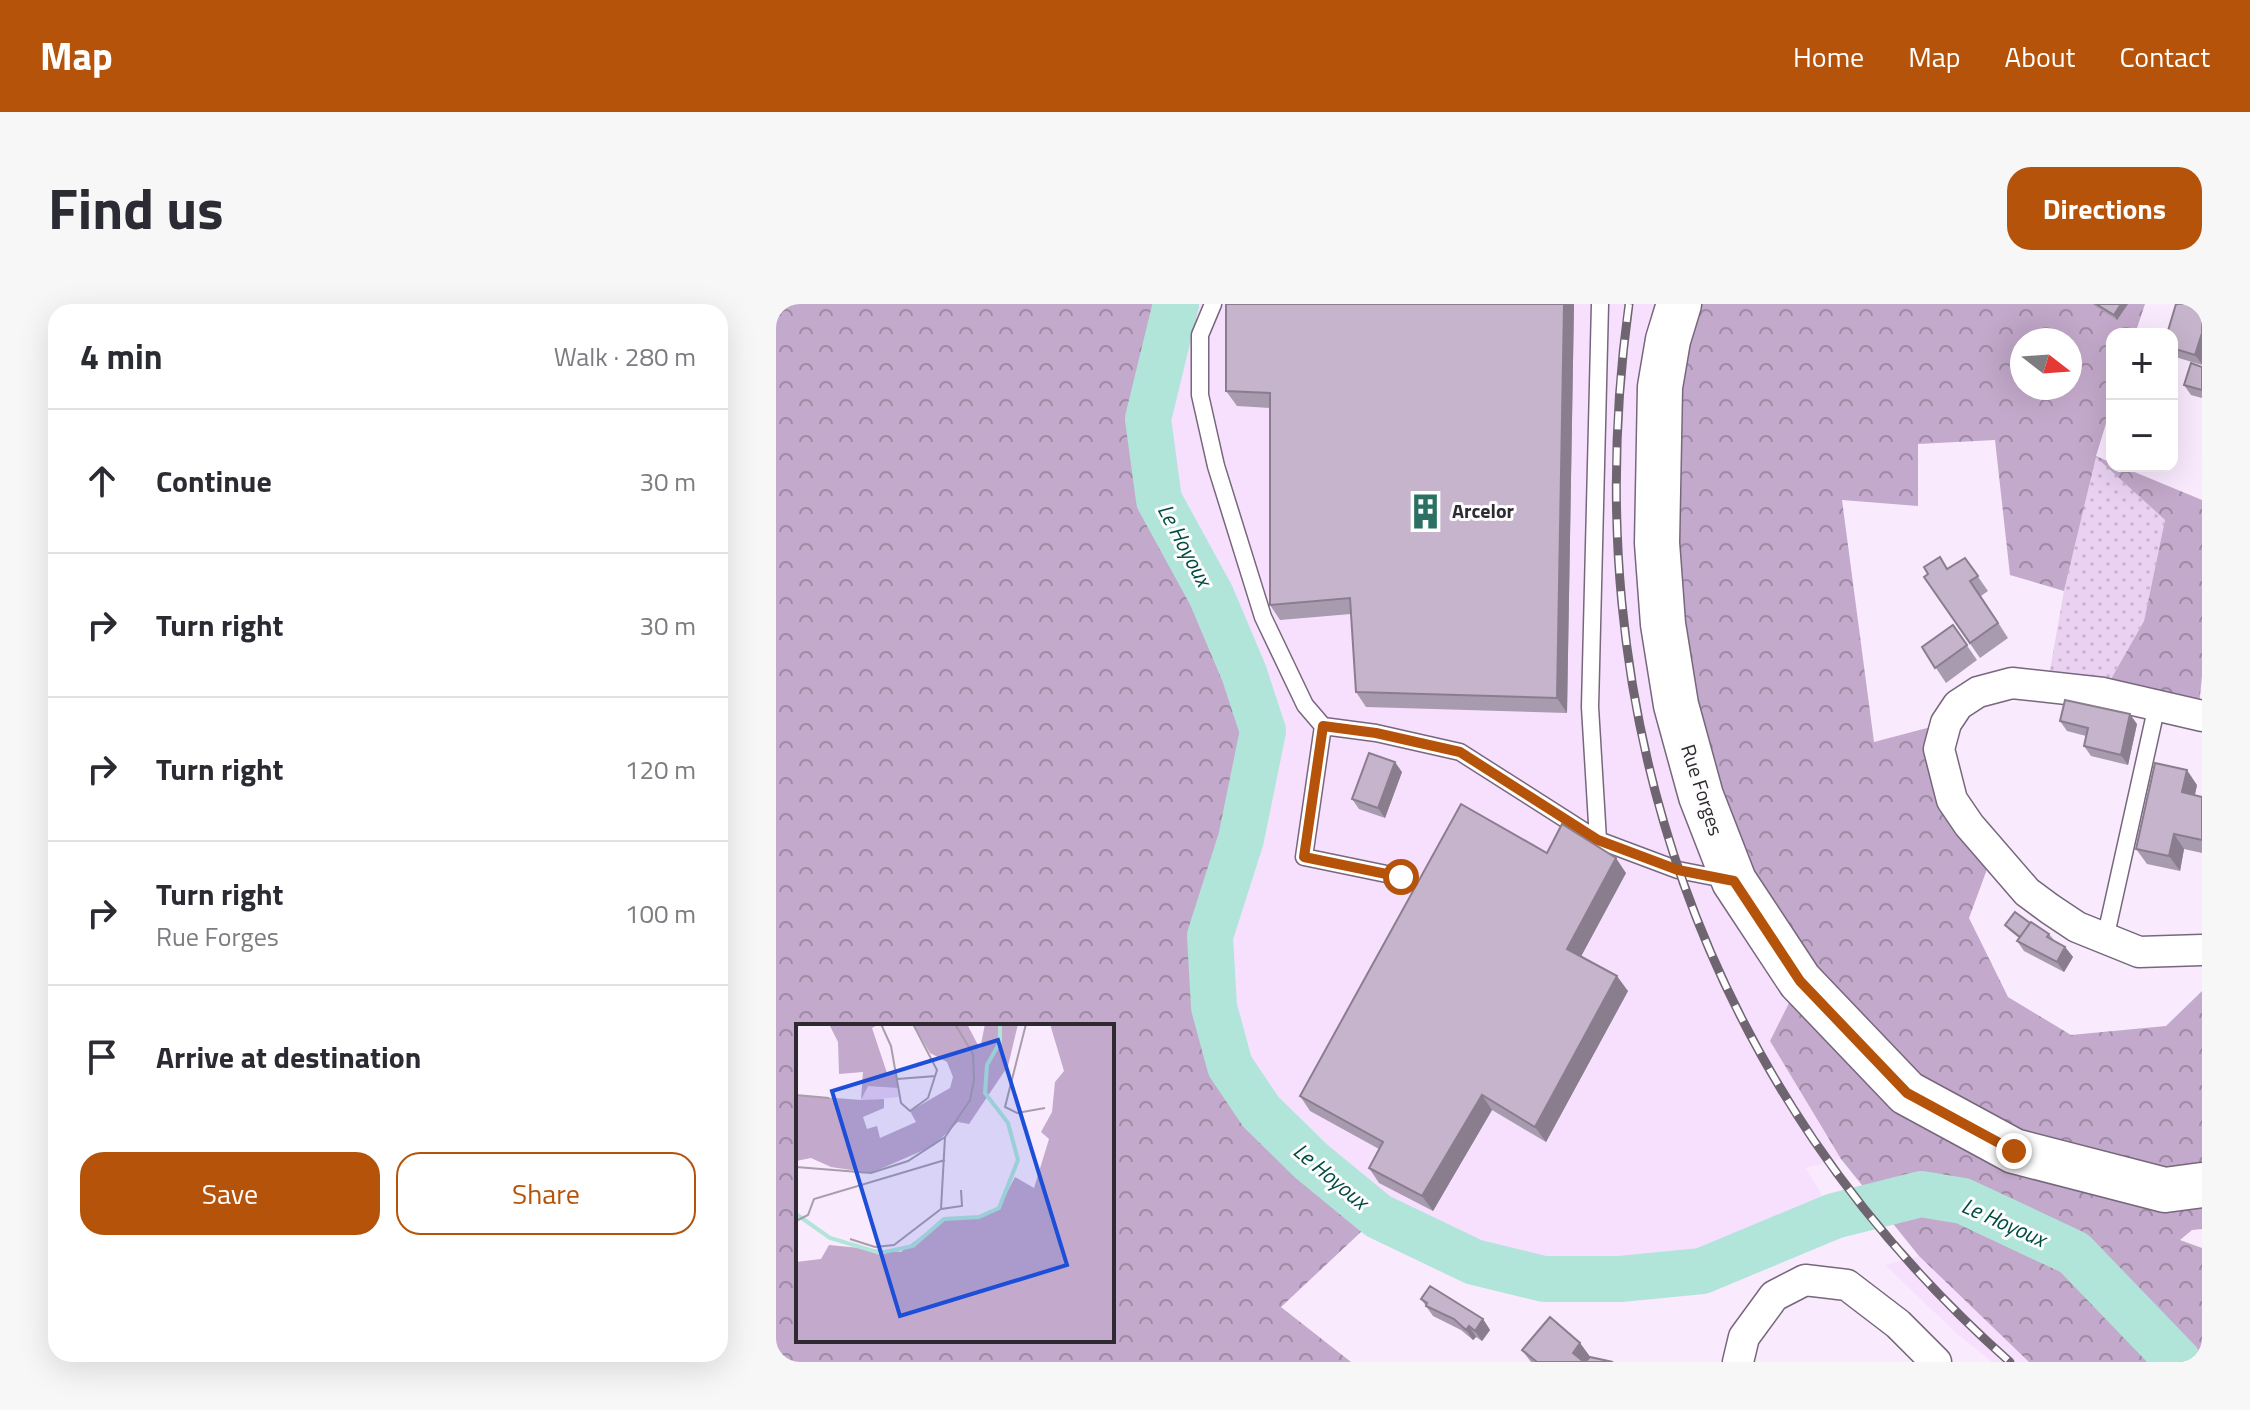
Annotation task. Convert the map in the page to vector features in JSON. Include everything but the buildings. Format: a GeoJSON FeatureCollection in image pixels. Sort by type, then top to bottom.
{"type":"FeatureCollection","features":[{"type":"Feature","properties":{"kind":"main road","name":"Rue Forges"},"geometry":{"type":"LineString","coordinates":[[1679,304],[1668,340],[1660,387],[1657,543],[1663,624],[1676,705],[1701,796],[1734,881],[1800,981],[1907,1093],[2014,1151],[2165,1190],[2202,1185]]}},
{"type":"Feature","properties":{"kind":"street"},"geometry":{"type":"LineString","coordinates":[[2202,716],[2103,693],[2012,683],[1978,692],[1958,705],[1946,723],[1939,749],[1952,800],[2027,892],[2077,927],[2139,952],[2202,950]]}},
{"type":"Feature","properties":{"kind":"street"},"geometry":{"type":"LineString","coordinates":[[1738,1362],[1744,1337],[1774,1296],[1805,1280],[1847,1285],[1898,1324],[1936,1362]]}},
{"type":"Feature","properties":{"kind":"lane"},"geometry":{"type":"LineString","coordinates":[[1213,304],[1200,335],[1200,395],[1216,466],[1263,617],[1305,705],[1323,726],[1376,733],[1460,752],[1598,840],[1678,870],[1734,881]]}},
{"type":"Feature","properties":{"kind":"lane"},"geometry":{"type":"LineString","coordinates":[[1598,840],[1590,707],[1600,304]]}},
{"type":"Feature","properties":{"kind":"lane"},"geometry":{"type":"LineString","coordinates":[[2105,939],[2157,705]]}},
{"type":"Feature","properties":{"kind":"lane"},"geometry":{"type":"LineString","coordinates":[[1323,726],[1304,857],[1401,877]]}},
{"type":"Feature","properties":{"kind":"shaded area"},"geometry":{"type":"Polygon","coordinates":[[[1176,304],[1679,304],[1800,981],[1770,1041],[1841,1159],[1806,1168],[1834,1216],[1702,1271],[1620,1279],[1544,1279],[1474,1262],[1378,1216],[1311,1161],[1261,1112],[1230,1066],[1214,1007],[1210,936],[1241,839],[1263,731],[1244,673],[1211,595],[1159,500],[1148,419],[1176,304]]]}},
{"type":"Feature","properties":{"kind":"shaded area"},"geometry":{"type":"Polygon","coordinates":[[[2096,456],[2106,465],[2106,472],[2113,472],[2165,520],[2144,621],[2103,693],[2047,687],[2064,591],[2096,456]]]}},
{"type":"Feature","properties":{"kind":"shaded area"},"geometry":{"type":"Polygon","coordinates":[[[1919,1256],[2029,1362],[1992,1362],[1955,1332],[1885,1265],[1919,1256]]]}},
{"type":"Feature","properties":{"kind":"green space"},"geometry":{"type":"Polygon","coordinates":[[[776,304],[1176,304],[1148,419],[1159,500],[1211,595],[1244,673],[1263,731],[1241,839],[1210,936],[1214,1007],[1230,1066],[1261,1112],[1311,1161],[1378,1216],[1281,1307],[1351,1362],[776,1362],[776,304]]]}},
{"type":"Feature","properties":{"kind":"green space"},"geometry":{"type":"Polygon","coordinates":[[[1679,304],[2145,304],[2137,328],[2106,328],[2106,424],[2096,456],[2106,460],[2106,466],[2096,457],[2064,591],[2010,575],[1995,440],[1918,444],[1918,506],[1842,500],[1874,742],[1946,723],[1939,749],[1993,853],[1969,918],[2008,997],[2071,1035],[2166,1026],[2202,991],[2202,1229],[2192,1230],[2180,1240],[2202,1248],[2202,1362],[2029,1362],[1919,1256],[1841,1159],[1770,1041],[1800,981],[1676,705],[1679,304]]]}},
{"type":"Feature","properties":{"kind":"green space"},"geometry":{"type":"Polygon","coordinates":[[[2112,472],[2134,472],[2202,500],[2202,676],[2198,715],[2103,693],[2144,621],[2165,520],[2112,472]]]}},
{"type":"Feature","properties":{"kind":"waterway","name":"Le Hoyoux"},"geometry":{"type":"LineString","coordinates":[[1176,304],[1148,419],[1159,500],[1211,595],[1244,673],[1263,731],[1241,839],[1210,936],[1214,1007],[1230,1066],[1261,1112],[1311,1161],[1378,1216],[1474,1262],[1544,1279],[1620,1279],[1702,1271],[1834,1216],[1921,1194],[1963,1201],[2074,1253],[2179,1362]]}},
{"type":"Feature","properties":{"kind":"railway"},"geometry":{"type":"LineString","coordinates":[[1629,304],[1617,454],[1622,602],[1644,745],[1683,883],[1740,1015],[1813,1139],[1903,1255],[2010,1362]]}},
{"type":"Feature","properties":{"kind":"place","name":"Arcelor"},"geometry":{"type":"Point","coordinates":[1426,511]}},
{"type":"Feature","properties":{"kind":"route"},"geometry":{"type":"LineString","coordinates":[[1401,877],[1304,857],[1323,726],[1376,733],[1460,752],[1598,840],[1678,870],[1734,881],[1800,981],[1907,1093],[2014,1151]]}}]}
